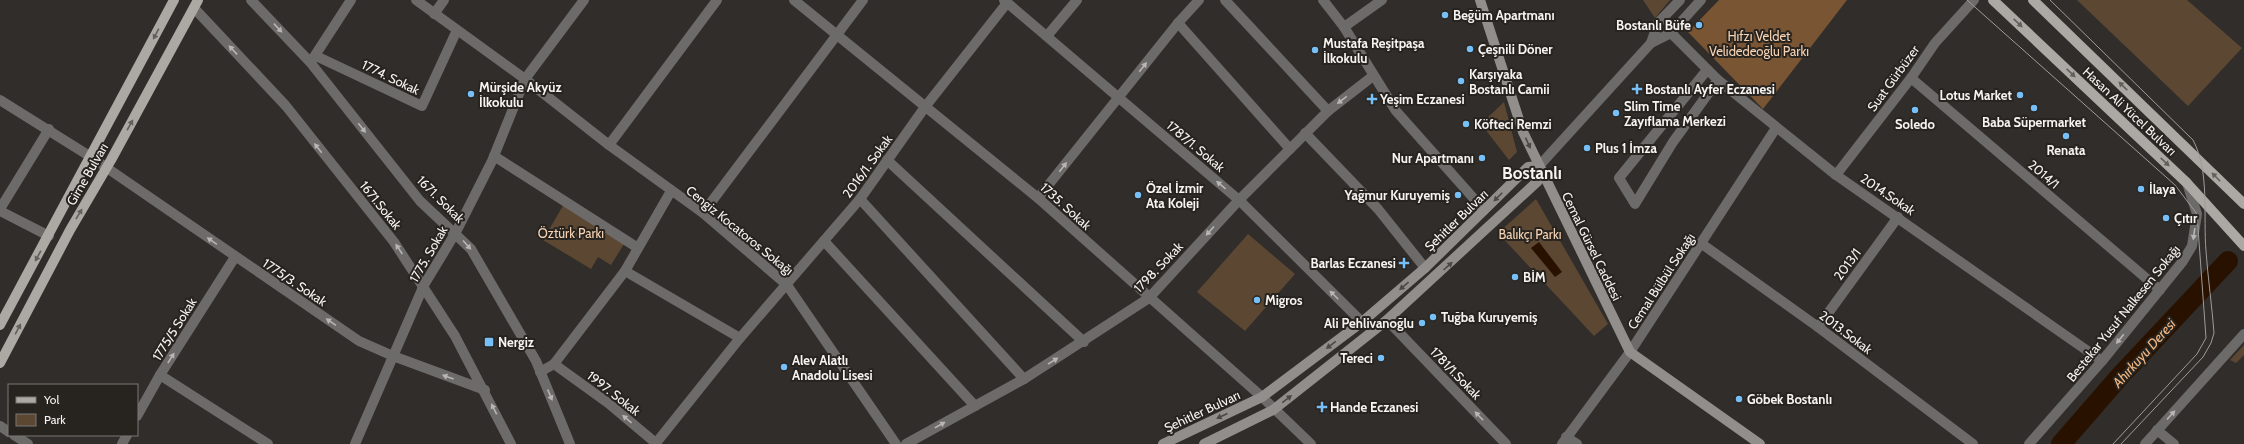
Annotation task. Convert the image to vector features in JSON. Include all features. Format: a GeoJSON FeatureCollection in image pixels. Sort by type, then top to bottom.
{"type":"FeatureCollection","features":[{"type":"Feature","properties":{"kind":"main road","name":"Girne Bulvarı"},"geometry":{"type":"LineString","coordinates":[[0,325],[3,312],[49,236],[174,0]]}},
{"type":"Feature","properties":{"kind":"main road","name":"Hasan Ali Yücel Bulvarı"},"geometry":{"type":"LineString","coordinates":[[1993,0],[2187,182],[2244,246]]}},
{"type":"Feature","properties":{"kind":"main road","name":"Hasan Ali Yücel Bulvarı"},"geometry":{"type":"LineString","coordinates":[[2033,0],[2244,204]]}},
{"type":"Feature","properties":{"kind":"main road","name":"Girne Bulvarı"},"geometry":{"type":"LineString","coordinates":[[0,363],[70,230],[107,167],[196,4]]}},
{"type":"Feature","properties":{"kind":"street","name":"1671. Sokak"},"geometry":{"type":"LineString","coordinates":[[251,0],[313,59],[420,201],[456,232],[471,249],[536,361],[570,444]]}},
{"type":"Feature","properties":{"kind":"street"},"geometry":{"type":"LineString","coordinates":[[313,59],[351,0]]}},
{"type":"Feature","properties":{"kind":"street","name":"Cengiz Kocatoros Sokağı"},"geometry":{"type":"LineString","coordinates":[[416,0],[525,79],[609,145],[703,213],[787,285],[896,444]]}},
{"type":"Feature","properties":{"kind":"street"},"geometry":{"type":"LineString","coordinates":[[434,14],[444,0]]}},
{"type":"Feature","properties":{"kind":"street","name":"1775. Sokak"},"geometry":{"type":"LineString","coordinates":[[355,444],[424,285],[456,232],[494,156],[525,79],[584,0]]}},
{"type":"Feature","properties":{"kind":"street"},"geometry":{"type":"LineString","coordinates":[[609,145],[717,0]]}},
{"type":"Feature","properties":{"kind":"street","name":"1735. Sokak"},"geometry":{"type":"LineString","coordinates":[[794,0],[1038,198],[1262,397],[1273,410],[1311,444]]}},
{"type":"Feature","properties":{"kind":"street"},"geometry":{"type":"LineString","coordinates":[[703,213],[863,0]]}},
{"type":"Feature","properties":{"kind":"street"},"geometry":{"type":"LineString","coordinates":[[1047,36],[1077,0]]}},
{"type":"Feature","properties":{"kind":"street"},"geometry":{"type":"LineString","coordinates":[[1038,198],[1178,23],[1199,0]]}},
{"type":"Feature","properties":{"kind":"street"},"geometry":{"type":"LineString","coordinates":[[1225,0],[1328,111]]}},
{"type":"Feature","properties":{"kind":"street"},"geometry":{"type":"LineString","coordinates":[[1323,0],[1344,26],[1372,76],[1396,111],[1484,210]]}},
{"type":"Feature","properties":{"kind":"street"},"geometry":{"type":"LineString","coordinates":[[1344,26],[1382,0]]}},
{"type":"Feature","properties":{"kind":"street","name":"Cemal Gürsel Caddesi"},"geometry":{"type":"LineString","coordinates":[[1480,0],[1523,132],[1630,352],[1760,444]]}},
{"type":"Feature","properties":{"kind":"street"},"geometry":{"type":"LineString","coordinates":[[1651,43],[1658,23],[1680,0]]}},
{"type":"Feature","properties":{"kind":"street"},"geometry":{"type":"LineString","coordinates":[[1539,166],[1651,43],[1671,33],[1701,0]]}},
{"type":"Feature","properties":{"kind":"street","name":"Suat Gürbüzer"},"geometry":{"type":"LineString","coordinates":[[1836,175],[1911,78],[1935,43],[1974,0]]}},
{"type":"Feature","properties":{"kind":"street","name":"1787/1. Sokak"},"geometry":{"type":"LineString","coordinates":[[1006,1],[1239,200],[1362,322]]}},
{"type":"Feature","properties":{"kind":"street","name":"2016/1. Sokak"},"geometry":{"type":"LineString","coordinates":[[656,444],[740,338],[860,199],[925,107],[1006,1]]}},
{"type":"Feature","properties":{"kind":"street","name":"1671.Sokak"},"geometry":{"type":"LineString","coordinates":[[196,4],[286,106],[394,242],[424,285],[485,390],[511,444]]}},
{"type":"Feature","properties":{"kind":"street"},"geometry":{"type":"LineString","coordinates":[[1178,23],[1290,149]]}},
{"type":"Feature","properties":{"kind":"street","name":"1774. Sokak"},"geometry":{"type":"LineString","coordinates":[[313,59],[369,79],[422,106],[457,30]]}},
{"type":"Feature","properties":{"kind":"street","name":"2014.Sokak"},"geometry":{"type":"LineString","coordinates":[[1671,33],[1718,80],[1836,175],[1898,217],[2102,362]]}},
{"type":"Feature","properties":{"kind":"street"},"geometry":{"type":"LineString","coordinates":[[1707,70],[1619,178],[1635,204],[1673,142],[1718,80]]}},
{"type":"Feature","properties":{"kind":"street","name":"1798. Sokak"},"geometry":{"type":"LineString","coordinates":[[906,444],[1024,379],[1084,342],[1149,298],[1239,200],[1305,133],[1328,111],[1372,76]]}},
{"type":"Feature","properties":{"kind":"street","name":"2014/1"},"geometry":{"type":"LineString","coordinates":[[1911,78],[2160,290]]}},
{"type":"Feature","properties":{"kind":"street","name":"1775/3. Sokak"},"geometry":{"type":"LineString","coordinates":[[0,100],[91,156],[235,257],[359,341],[393,356],[485,390]]}},
{"type":"Feature","properties":{"kind":"street","name":"Cemal Bülbül Sokağı"},"geometry":{"type":"LineString","coordinates":[[1564,440],[1630,352],[1702,244],[1776,128]]}},
{"type":"Feature","properties":{"kind":"street"},"geometry":{"type":"LineString","coordinates":[[49,129],[0,210],[49,236]]}},
{"type":"Feature","properties":{"kind":"street"},"geometry":{"type":"LineString","coordinates":[[1305,133],[1378,209],[1425,268]]}},
{"type":"Feature","properties":{"kind":"street"},"geometry":{"type":"LineString","coordinates":[[494,156],[638,248]]}},
{"type":"Feature","properties":{"kind":"street"},"geometry":{"type":"LineString","coordinates":[[887,160],[1084,342]]}},
{"type":"Feature","properties":{"kind":"street","name":"Şehitler Bulvarı"},"geometry":{"type":"LineString","coordinates":[[1163,444],[1262,397],[1362,322],[1425,268],[1528,167],[1539,166],[1538,181],[1387,320],[1273,410],[1204,444]]}},
{"type":"Feature","properties":{"kind":"street","name":"Bestekar Yusuf Nalkesen Sokağı"},"geometry":{"type":"LineString","coordinates":[[2029,444],[2102,362],[2183,262],[2192,246],[2197,214],[2187,182]]}},
{"type":"Feature","properties":{"kind":"street"},"geometry":{"type":"LineString","coordinates":[[540,372],[554,364],[625,271],[671,191]]}},
{"type":"Feature","properties":{"kind":"street"},"geometry":{"type":"LineString","coordinates":[[860,199],[1024,379]]}},
{"type":"Feature","properties":{"kind":"street","name":"2013/1"},"geometry":{"type":"LineString","coordinates":[[1818,327],[1898,217]]}},
{"type":"Feature","properties":{"kind":"street"},"geometry":{"type":"LineString","coordinates":[[824,241],[975,406]]}},
{"type":"Feature","properties":{"kind":"street","name":"2013.Sokak"},"geometry":{"type":"LineString","coordinates":[[1702,244],[1818,327],[1973,444]]}},
{"type":"Feature","properties":{"kind":"street","name":"1775/5 Sokak"},"geometry":{"type":"LineString","coordinates":[[138,414],[160,375],[235,257]]}},
{"type":"Feature","properties":{"kind":"street"},"geometry":{"type":"LineString","coordinates":[[625,271],[740,338]]}},
{"type":"Feature","properties":{"kind":"street","name":"1781/1.Sokak"},"geometry":{"type":"LineString","coordinates":[[1387,320],[1506,444]]}},
{"type":"Feature","properties":{"kind":"street"},"geometry":{"type":"LineString","coordinates":[[2144,444],[2244,334]]}},
{"type":"Feature","properties":{"kind":"street","name":"1997. Sokak"},"geometry":{"type":"LineString","coordinates":[[554,364],[608,403],[656,444]]}},
{"type":"Feature","properties":{"kind":"street"},"geometry":{"type":"LineString","coordinates":[[160,375],[268,444]]}},
{"type":"Feature","properties":{"kind":"street"},"geometry":{"type":"LineString","coordinates":[[503,444],[505,430]]}},
{"type":"Feature","properties":{"kind":"street"},"geometry":{"type":"LineString","coordinates":[[2158,430],[2174,444]]}},
{"type":"Feature","properties":{"kind":"street"},"geometry":{"type":"LineString","coordinates":[[16,436],[28,444]]}},
{"type":"Feature","properties":{"kind":"street"},"geometry":{"type":"LineString","coordinates":[[1564,440],[1577,444]]}},
{"type":"Feature","properties":{"kind":"green space"},"geometry":{"type":"Polygon","coordinates":[[[1643,0],[1670,0],[1655,18],[1643,0]]]}},
{"type":"Feature","properties":{"kind":"green space","name":"Hıfzı Veldet Velidedeoğlu Parkı"},"geometry":{"type":"Polygon","coordinates":[[[1719,0],[1847,0],[1763,109],[1688,32],[1719,0]]]}},
{"type":"Feature","properties":{"kind":"green space"},"geometry":{"type":"Polygon","coordinates":[[[2077,0],[2187,0],[2242,48],[2188,106],[2077,0]]]}},
{"type":"Feature","properties":{"kind":"green space"},"geometry":{"type":"Polygon","coordinates":[[[1504,102],[1517,152],[1509,160],[1481,124],[1504,102]]]}},
{"type":"Feature","properties":{"kind":"green space","name":"Balıkçı Parkı"},"geometry":{"type":"Polygon","coordinates":[[[1536,199],[1608,324],[1594,336],[1498,233],[1536,199]]]}},
{"type":"Feature","properties":{"kind":"green space","name":"Öztürk Parkı"},"geometry":{"type":"Polygon","coordinates":[[[564,204],[624,244],[611,265],[598,257],[591,269],[543,240],[564,204]]]}},
{"type":"Feature","properties":{"kind":"green space"},"geometry":{"type":"Polygon","coordinates":[[[1248,234],[1295,274],[1245,331],[1197,292],[1248,234]]]}},
{"type":"Feature","properties":{"kind":"green space"},"geometry":{"type":"Polygon","coordinates":[[[2244,345],[2244,355],[2236,363],[2230,360],[2244,345]]]}},
{"type":"Feature","properties":{"kind":"shaded area"},"geometry":{"type":"Polygon","coordinates":[[[1539,242],[1562,272],[1555,277],[1531,248],[1539,242]]]}},
{"type":"Feature","properties":{"kind":"waterway","name":"Ahırkuyu Deresi"},"geometry":{"type":"LineString","coordinates":[[2061,444],[2121,375],[2228,261]]}},
{"type":"Feature","properties":{"kind":"tram line"},"geometry":{"type":"LineString","coordinates":[[1967,0],[2175,185],[2197,214],[2206,338],[2197,354],[2113,444]]}},
{"type":"Feature","properties":{"kind":"tram line"},"geometry":{"type":"LineString","coordinates":[[2050,0],[2193,140],[2202,166],[2205,194],[2206,251],[2214,333],[2211,343],[2203,357],[2121,444]]}},
{"type":"Feature","properties":{"kind":"place","name":"Beğüm Apartmanı"},"geometry":{"type":"Point","coordinates":[1445,15]}},
{"type":"Feature","properties":{"kind":"place","name":"Bostanlı Büfe"},"geometry":{"type":"Point","coordinates":[1699,25]}},
{"type":"Feature","properties":{"kind":"place","name":"Çeşnili Döner"},"geometry":{"type":"Point","coordinates":[1470,49]}},
{"type":"Feature","properties":{"kind":"place","name":"Mustafa Reşitpaşa İlkokulu"},"geometry":{"type":"Point","coordinates":[1315,50]}},
{"type":"Feature","properties":{"kind":"place","name":"Karşıyaka Bostanlı Camii"},"geometry":{"type":"Point","coordinates":[1461,81]}},
{"type":"Feature","properties":{"kind":"place","name":"Bostanlı Ayfer Eczanesi"},"geometry":{"type":"Point","coordinates":[1637,89]}},
{"type":"Feature","properties":{"kind":"place","name":"Mürşide Akyüz İlkokulu"},"geometry":{"type":"Point","coordinates":[471,94]}},
{"type":"Feature","properties":{"kind":"place","name":"Lotus Market"},"geometry":{"type":"Point","coordinates":[2020,95]}},
{"type":"Feature","properties":{"kind":"place","name":"Yeşim Eczanesi"},"geometry":{"type":"Point","coordinates":[1372,99]}},
{"type":"Feature","properties":{"kind":"place","name":"Baba Süpermarket"},"geometry":{"type":"Point","coordinates":[2034,108]}},
{"type":"Feature","properties":{"kind":"place","name":"Soledo"},"geometry":{"type":"Point","coordinates":[1915,110]}},
{"type":"Feature","properties":{"kind":"place","name":"Slim Time Zayıflama Merkezi"},"geometry":{"type":"Point","coordinates":[1616,113]}},
{"type":"Feature","properties":{"kind":"place","name":"Köfteci Remzi"},"geometry":{"type":"Point","coordinates":[1466,124]}},
{"type":"Feature","properties":{"kind":"place","name":"Renata"},"geometry":{"type":"Point","coordinates":[2066,136]}},
{"type":"Feature","properties":{"kind":"place","name":"Plus 1 İmza"},"geometry":{"type":"Point","coordinates":[1587,148]}},
{"type":"Feature","properties":{"kind":"place","name":"Nur Apartmanı"},"geometry":{"type":"Point","coordinates":[1482,158]}},
{"type":"Feature","properties":{"kind":"place","name":"İlaya"},"geometry":{"type":"Point","coordinates":[2141,189]}},
{"type":"Feature","properties":{"kind":"place","name":"Özel İzmir Ata Koleji"},"geometry":{"type":"Point","coordinates":[1138,195]}},
{"type":"Feature","properties":{"kind":"place","name":"Yağmur Kuruyemiş"},"geometry":{"type":"Point","coordinates":[1458,195]}},
{"type":"Feature","properties":{"kind":"place","name":"Çıtır"},"geometry":{"type":"Point","coordinates":[2166,218]}},
{"type":"Feature","properties":{"kind":"place","name":"Barlas Eczanesi"},"geometry":{"type":"Point","coordinates":[1404,263]}},
{"type":"Feature","properties":{"kind":"place","name":"BİM"},"geometry":{"type":"Point","coordinates":[1515,277]}},
{"type":"Feature","properties":{"kind":"place","name":"Migros"},"geometry":{"type":"Point","coordinates":[1257,300]}},
{"type":"Feature","properties":{"kind":"place","name":"Tuğba Kuruyemiş"},"geometry":{"type":"Point","coordinates":[1433,317]}},
{"type":"Feature","properties":{"kind":"place","name":"Ali Pehlivanoğlu"},"geometry":{"type":"Point","coordinates":[1422,323]}},
{"type":"Feature","properties":{"kind":"place","name":"Nergiz"},"geometry":{"type":"Point","coordinates":[489,342]}},
{"type":"Feature","properties":{"kind":"place","name":"Tereci"},"geometry":{"type":"Point","coordinates":[1381,358]}},
{"type":"Feature","properties":{"kind":"place","name":"Alev Alatlı Anadolu Lisesi"},"geometry":{"type":"Point","coordinates":[784,367]}},
{"type":"Feature","properties":{"kind":"place","name":"Göbek Bostanlı"},"geometry":{"type":"Point","coordinates":[1739,399]}},
{"type":"Feature","properties":{"kind":"place","name":"Hande Eczanesi"},"geometry":{"type":"Point","coordinates":[1322,407]}},
{"type":"Feature","properties":{"kind":"district","name":"Bostanlı"},"geometry":{"type":"Point","coordinates":[1532,173]}}]}
